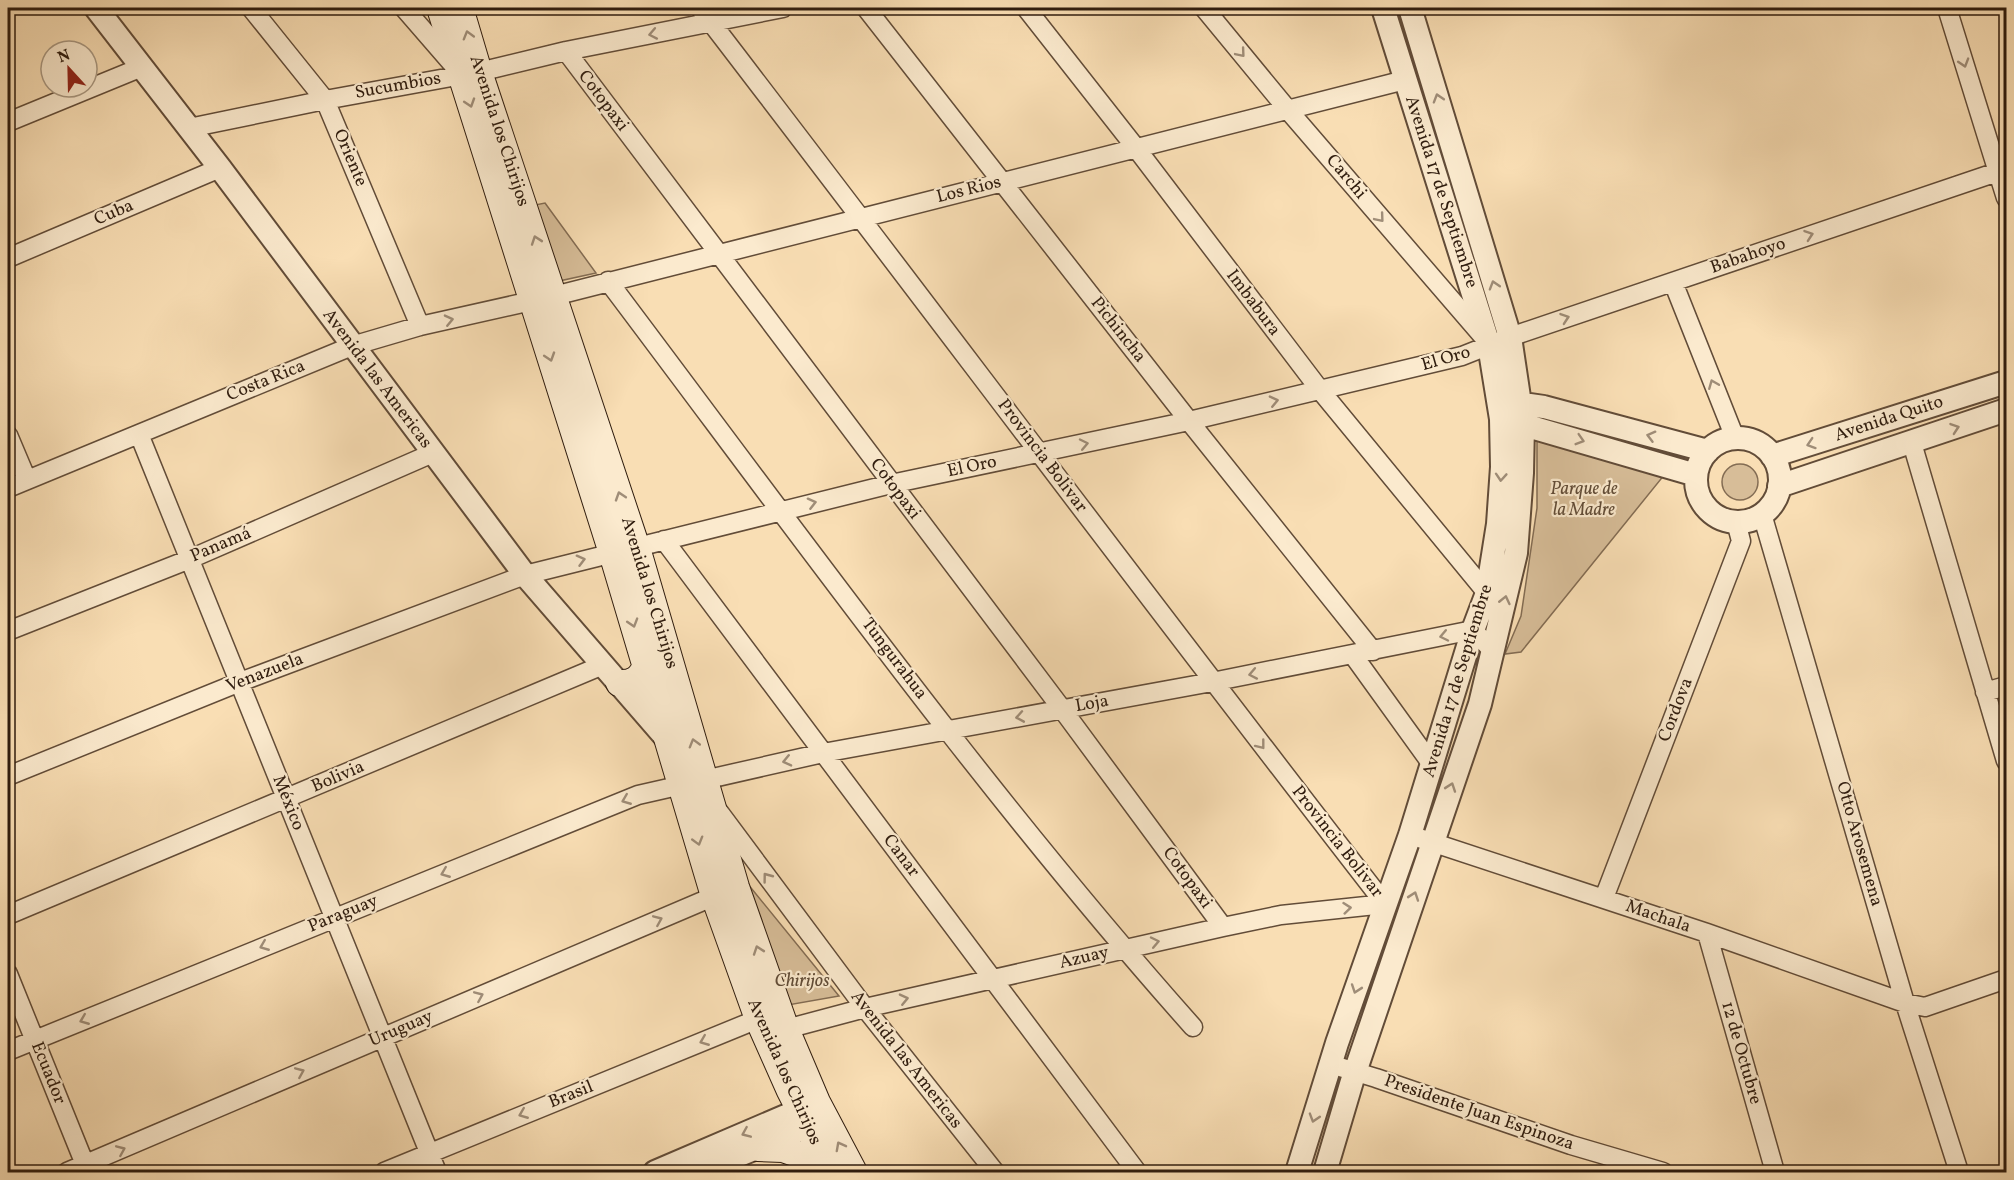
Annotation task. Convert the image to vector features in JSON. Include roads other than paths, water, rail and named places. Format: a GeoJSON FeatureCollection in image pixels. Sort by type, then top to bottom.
{"type":"FeatureCollection","features":[{"type":"Feature","properties":{"kind":"main road","name":"Avenida los Chirijos"},"geometry":{"type":"LineString","coordinates":[[440,8],[470,73],[543,298],[637,548],[725,891],[770,1028],[839,1172]]}},
{"type":"Feature","properties":{"kind":"main road","name":"Avenida los Chirijos"},"geometry":{"type":"LineString","coordinates":[[460,8],[470,73]]}},
{"type":"Feature","properties":{"kind":"main road","name":"Avenida los Chirijos"},"geometry":{"type":"LineString","coordinates":[[543,298],[612,553],[669,741],[699,789],[725,891]]}},
{"type":"Feature","properties":{"kind":"main road"},"geometry":{"type":"LineString","coordinates":[[611,674],[626,683],[639,677],[646,665]]}},
{"type":"Feature","properties":{"kind":"main road"},"geometry":{"type":"LineString","coordinates":[[758,1148],[783,1149],[803,1155],[839,1172]]}},
{"type":"Feature","properties":{"kind":"street","name":"Avenida las Americas"},"geometry":{"type":"LineString","coordinates":[[96,8],[220,168],[525,575],[669,741]]}},
{"type":"Feature","properties":{"kind":"street","name":"Oriente"},"geometry":{"type":"LineString","coordinates":[[251,8],[325,99],[420,326]]}},
{"type":"Feature","properties":{"kind":"street"},"geometry":{"type":"LineString","coordinates":[[404,8],[470,73]]}},
{"type":"Feature","properties":{"kind":"street","name":"Sucumbios"},"geometry":{"type":"LineString","coordinates":[[189,128],[325,99],[470,73],[705,15],[783,8]]}},
{"type":"Feature","properties":{"kind":"street","name":"Pichincha"},"geometry":{"type":"LineString","coordinates":[[866,8],[1189,421],[1373,651]]}},
{"type":"Feature","properties":{"kind":"street","name":"Imbabura"},"geometry":{"type":"LineString","coordinates":[[1026,8],[1320,390],[1487,593]]}},
{"type":"Feature","properties":{"kind":"street","name":"Carchi"},"geometry":{"type":"LineString","coordinates":[[1204,8],[1288,110],[1500,341]]}},
{"type":"Feature","properties":{"kind":"street","name":"Avenida 17 de Septiembre"},"geometry":{"type":"LineString","coordinates":[[1297,1173],[1330,1064],[1433,766],[1473,630],[1487,593],[1498,524],[1502,467],[1500,341],[1405,80],[1383,8]]}},
{"type":"Feature","properties":{"kind":"street","name":"Avenida 17 de Septiembre"},"geometry":{"type":"LineString","coordinates":[[1325,1173],[1355,1071],[1480,704],[1516,553],[1522,473],[1522,413],[1500,341],[1410,8]]}},
{"type":"Feature","properties":{"kind":"street"},"geometry":{"type":"LineString","coordinates":[[1947,8],[2002,171],[2007,198]]}},
{"type":"Feature","properties":{"kind":"street","name":"Provincia Bolivar"},"geometry":{"type":"LineString","coordinates":[[705,15],[861,217],[1212,682],[1385,904]]}},
{"type":"Feature","properties":{"kind":"street","name":"Cotopaxi"},"geometry":{"type":"LineString","coordinates":[[566,51],[1062,709],[1223,927]]}},
{"type":"Feature","properties":{"kind":"street"},"geometry":{"type":"LineString","coordinates":[[8,122],[142,67]]}},
{"type":"Feature","properties":{"kind":"street","name":"Los Rios"},"geometry":{"type":"LineString","coordinates":[[543,298],[1405,80]]}},
{"type":"Feature","properties":{"kind":"street","name":"Cuba"},"geometry":{"type":"LineString","coordinates":[[8,258],[220,168]]}},
{"type":"Feature","properties":{"kind":"street","name":"Babahoyo"},"geometry":{"type":"LineString","coordinates":[[1500,341],[2002,171]]}},
{"type":"Feature","properties":{"kind":"street","name":"Tungurahua"},"geometry":{"type":"LineString","coordinates":[[608,281],[947,730],[1123,949],[1193,1027]]}},
{"type":"Feature","properties":{"kind":"street"},"geometry":{"type":"LineString","coordinates":[[1673,282],[1735,438]]}},
{"type":"Feature","properties":{"kind":"street","name":"Costa Rica"},"geometry":{"type":"LineString","coordinates":[[8,488],[352,345],[420,326],[543,298]]}},
{"type":"Feature","properties":{"kind":"street","name":"El Oro"},"geometry":{"type":"LineString","coordinates":[[525,575],[891,484],[1189,421],[1462,356],[1500,341]]}},
{"type":"Feature","properties":{"kind":"street","name":"Avenida Quito"},"geometry":{"type":"LineString","coordinates":[[1772,456],[2007,382]]}},
{"type":"Feature","properties":{"kind":"street"},"geometry":{"type":"LineString","coordinates":[[1522,413],[1544,407],[1708,451]]}},
{"type":"Feature","properties":{"kind":"street"},"geometry":{"type":"LineString","coordinates":[[1500,410],[1522,413],[1696,475]]}},
{"type":"Feature","properties":{"kind":"street","name":"Avenida Quito"},"geometry":{"type":"LineString","coordinates":[[1779,486],[2007,410]]}},
{"type":"Feature","properties":{"kind":"street","name":"México"},"geometry":{"type":"LineString","coordinates":[[139,434],[437,1173]]}},
{"type":"Feature","properties":{"kind":"street"},"geometry":{"type":"LineString","coordinates":[[8,435],[27,480]]}},
{"type":"Feature","properties":{"kind":"street"},"geometry":{"type":"LineString","coordinates":[[1735,438],[1753,441],[1760,445],[1772,456],[1780,475],[1774,501],[1762,514],[1736,522],[1723,519],[1711,512],[1696,488],[1696,475],[1702,458],[1716,445],[1735,438]]}},
{"type":"Feature","properties":{"kind":"street"},"geometry":{"type":"LineString","coordinates":[[1912,442],[2007,761]]}},
{"type":"Feature","properties":{"kind":"street","name":"Panamá"},"geometry":{"type":"LineString","coordinates":[[8,631],[190,559],[433,453]]}},
{"type":"Feature","properties":{"kind":"street","name":"Otto Arosemena"},"geometry":{"type":"LineString","coordinates":[[1762,514],[1905,1003],[1959,1173]]}},
{"type":"Feature","properties":{"kind":"street","name":"Cordova"},"geometry":{"type":"LineString","coordinates":[[1604,898],[1741,541],[1736,522]]}},
{"type":"Feature","properties":{"kind":"street","name":"Canar"},"geometry":{"type":"LineString","coordinates":[[664,540],[1137,1173]]}},
{"type":"Feature","properties":{"kind":"street","name":"Venazuela"},"geometry":{"type":"LineString","coordinates":[[8,776],[240,682],[525,575]]}},
{"type":"Feature","properties":{"kind":"street"},"geometry":{"type":"LineString","coordinates":[[1473,630],[1493,651]]}},
{"type":"Feature","properties":{"kind":"street","name":"Loja"},"geometry":{"type":"LineString","coordinates":[[699,789],[823,753],[1212,682],[1473,630]]}},
{"type":"Feature","properties":{"kind":"street"},"geometry":{"type":"LineString","coordinates":[[1353,655],[1433,766]]}},
{"type":"Feature","properties":{"kind":"street","name":"Bolivia"},"geometry":{"type":"LineString","coordinates":[[8,915],[286,799],[611,674]]}},
{"type":"Feature","properties":{"kind":"street"},"geometry":{"type":"LineString","coordinates":[[1985,692],[2007,686]]}},
{"type":"Feature","properties":{"kind":"street","name":"Avenida las Americas"},"geometry":{"type":"LineString","coordinates":[[699,789],[864,1008],[995,1173]]}},
{"type":"Feature","properties":{"kind":"street","name":"Paraguay"},"geometry":{"type":"LineString","coordinates":[[8,1051],[638,795],[699,789]]}},
{"type":"Feature","properties":{"kind":"street","name":"Machala"},"geometry":{"type":"LineString","coordinates":[[1410,835],[1604,898],[1905,1003],[1925,1007],[2007,979]]}},
{"type":"Feature","properties":{"kind":"street","name":"Uruguay"},"geometry":{"type":"LineString","coordinates":[[67,1173],[86,1169],[382,1037],[725,891]]}},
{"type":"Feature","properties":{"kind":"street","name":"Azuay"},"geometry":{"type":"LineString","coordinates":[[770,1028],[1281,915],[1385,904]]}},
{"type":"Feature","properties":{"kind":"street","name":"12 de Octubre"},"geometry":{"type":"LineString","coordinates":[[1707,933],[1775,1173]]}},
{"type":"Feature","properties":{"kind":"street","name":"Ecuador"},"geometry":{"type":"LineString","coordinates":[[8,974],[86,1169]]}},
{"type":"Feature","properties":{"kind":"street","name":"Brasil"},"geometry":{"type":"LineString","coordinates":[[384,1173],[429,1153],[770,1028]]}},
{"type":"Feature","properties":{"kind":"street","name":"Presidente Juan Espinoza"},"geometry":{"type":"LineString","coordinates":[[1330,1064],[1571,1145],[1663,1173]]}},
{"type":"Feature","properties":{"kind":"street"},"geometry":{"type":"LineString","coordinates":[[698,1173],[758,1148],[813,1115]]}},
{"type":"Feature","properties":{"kind":"street"},"geometry":{"type":"LineString","coordinates":[[655,1173],[813,1115]]}},
{"type":"Feature","properties":{"kind":"park label","name":"Parque de la Madre"},"geometry":{"type":"Point","coordinates":[1584,499]}},
{"type":"Feature","properties":{"kind":"park label","name":"Chirijos"},"geometry":{"type":"Point","coordinates":[802,981]}}]}
